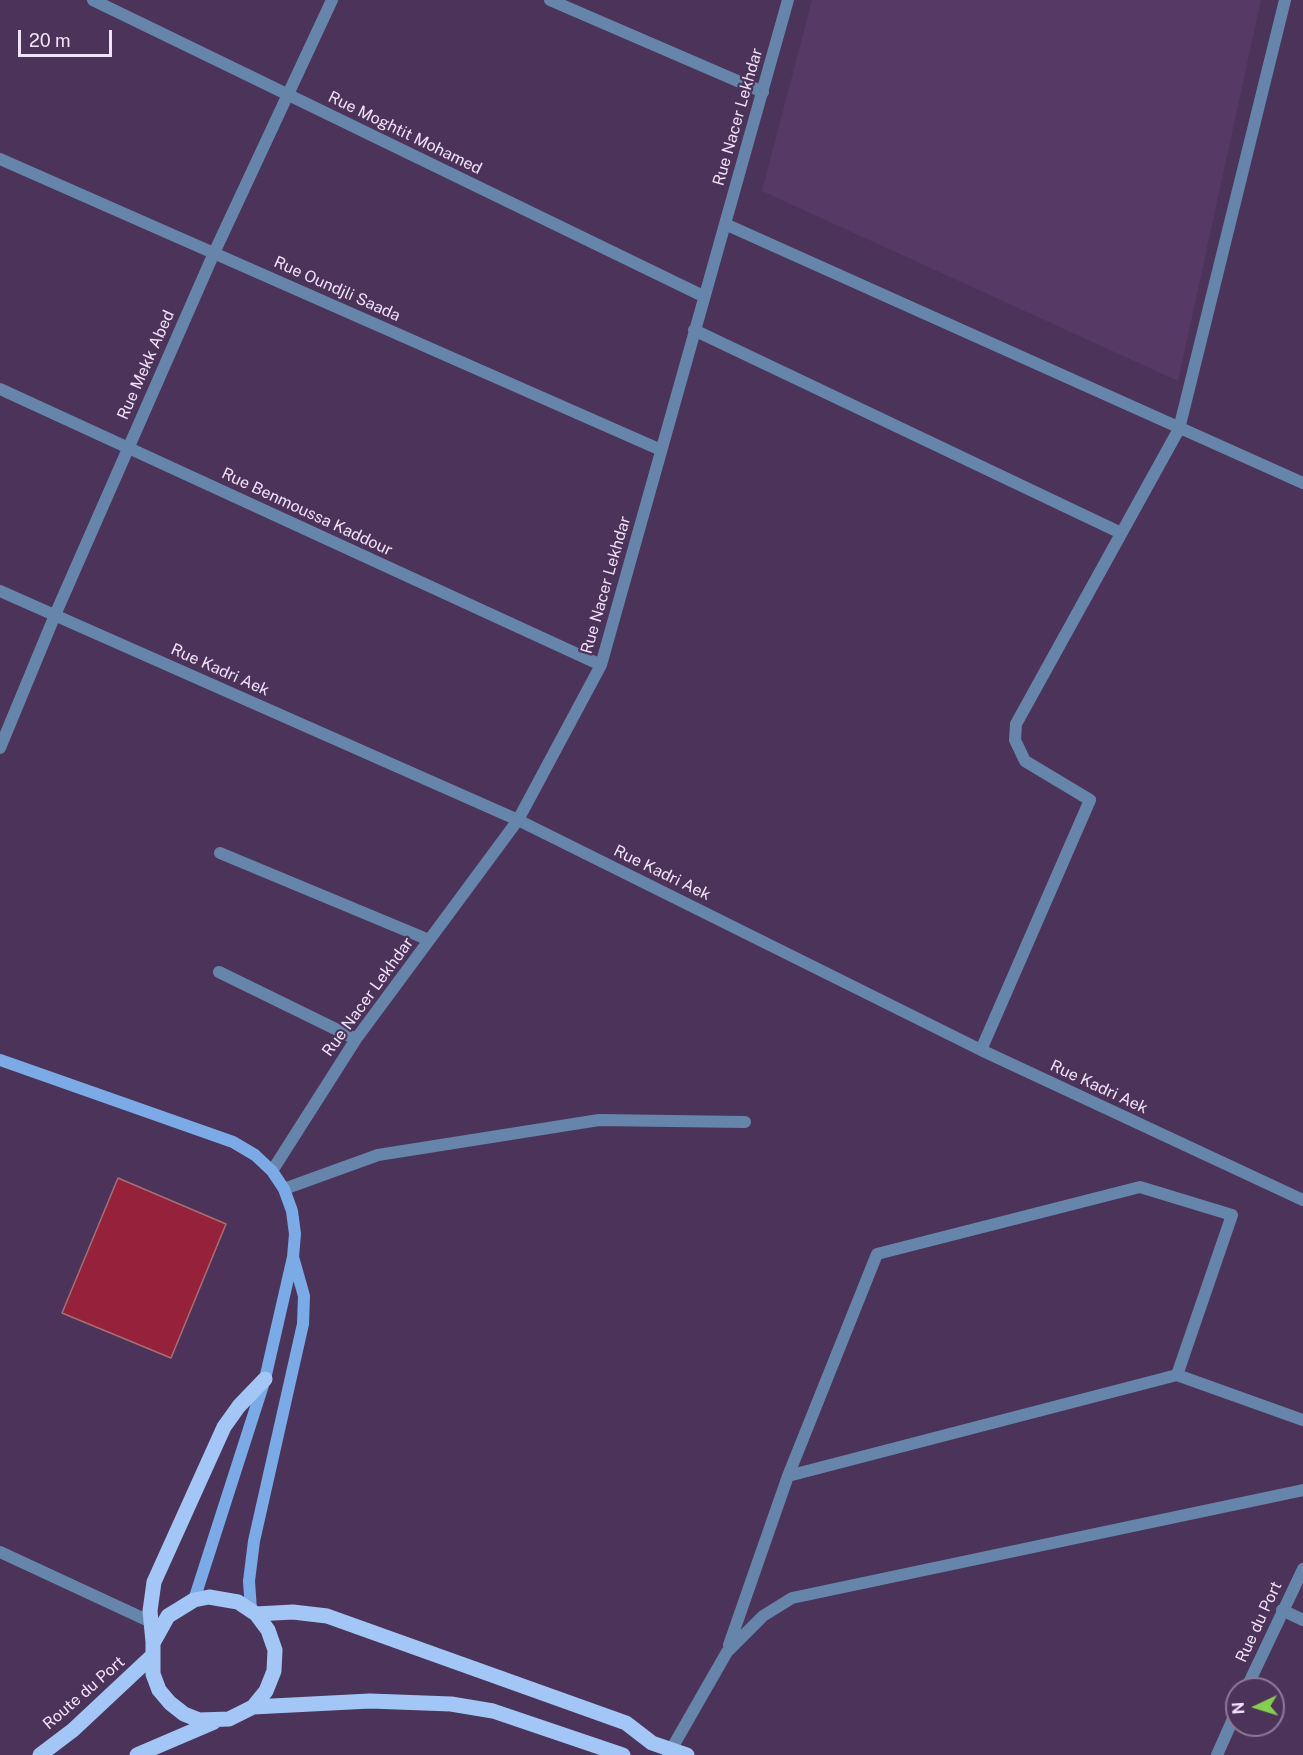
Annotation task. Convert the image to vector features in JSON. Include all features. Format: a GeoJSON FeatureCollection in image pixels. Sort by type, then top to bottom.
{"type":"FeatureCollection","features":[{"type":"Feature","properties":{"kind":"main road"},"geometry":{"type":"LineString","coordinates":[[0,1060],[233,1142],[255,1155],[272,1171],[284,1189],[292,1211],[295,1234],[293,1257],[265,1379],[194,1600]]}},
{"type":"Feature","properties":{"kind":"main road"},"geometry":{"type":"LineString","coordinates":[[253,1612],[249,1581],[254,1542],[303,1324],[304,1296],[293,1257]]}},
{"type":"Feature","properties":{"kind":"main road"},"geometry":{"type":"LineString","coordinates":[[216,1721],[199,1720],[183,1714],[170,1703],[156,1682],[150,1611],[154,1582],[224,1427],[238,1406],[265,1379]]}},
{"type":"Feature","properties":{"kind":"main road"},"geometry":{"type":"LineString","coordinates":[[137,1755],[216,1721],[242,1714],[253,1707],[266,1691],[274,1671],[274,1650],[268,1630],[253,1612],[238,1602],[224,1598],[194,1600],[168,1616],[152,1650]]}},
{"type":"Feature","properties":{"kind":"main road"},"geometry":{"type":"LineString","coordinates":[[253,1612],[293,1612],[327,1616],[626,1723],[652,1743],[669,1752],[687,1755]]}},
{"type":"Feature","properties":{"kind":"main road","name":"Route du Port"},"geometry":{"type":"LineString","coordinates":[[40,1755],[73,1730],[152,1650]]}},
{"type":"Feature","properties":{"kind":"main road"},"geometry":{"type":"LineString","coordinates":[[253,1707],[370,1701],[451,1704],[493,1711],[623,1755]]}},
{"type":"Feature","properties":{"kind":"street","name":"Rue Moghtit Mohamed"},"geometry":{"type":"LineString","coordinates":[[93,0],[703,296]]}},
{"type":"Feature","properties":{"kind":"street","name":"Rue Mekk Abed"},"geometry":{"type":"LineString","coordinates":[[0,748],[55,615],[214,253],[286,94],[332,0]]}},
{"type":"Feature","properties":{"kind":"street"},"geometry":{"type":"LineString","coordinates":[[550,0],[763,92]]}},
{"type":"Feature","properties":{"kind":"street","name":"Rue Nacer Lekhdar"},"geometry":{"type":"LineString","coordinates":[[272,1171],[356,1039],[518,820],[601,665],[788,0]]}},
{"type":"Feature","properties":{"kind":"street"},"geometry":{"type":"LineString","coordinates":[[981,1050],[1089,800],[1025,761],[1015,740],[1016,724],[1179,429],[1286,0]]}},
{"type":"Feature","properties":{"kind":"street","name":"Rue Oundjli Saada"},"geometry":{"type":"LineString","coordinates":[[0,159],[661,450]]}},
{"type":"Feature","properties":{"kind":"street"},"geometry":{"type":"LineString","coordinates":[[725,224],[1303,483]]}},
{"type":"Feature","properties":{"kind":"street"},"geometry":{"type":"LineString","coordinates":[[694,330],[1121,533]]}},
{"type":"Feature","properties":{"kind":"street","name":"Rue Benmoussa Kaddour"},"geometry":{"type":"LineString","coordinates":[[0,389],[601,665]]}},
{"type":"Feature","properties":{"kind":"street","name":"Rue Kadri Aek"},"geometry":{"type":"LineString","coordinates":[[0,591],[518,820],[981,1050],[1303,1200]]}},
{"type":"Feature","properties":{"kind":"street"},"geometry":{"type":"LineString","coordinates":[[220,853],[429,940]]}},
{"type":"Feature","properties":{"kind":"street"},"geometry":{"type":"LineString","coordinates":[[219,972],[356,1039]]}},
{"type":"Feature","properties":{"kind":"street"},"geometry":{"type":"LineString","coordinates":[[284,1189],[378,1155],[599,1120],[744,1122]]}},
{"type":"Feature","properties":{"kind":"street"},"geometry":{"type":"LineString","coordinates":[[669,1752],[727,1652],[788,1476],[877,1254],[1140,1187],[1232,1215],[1177,1375]]}},
{"type":"Feature","properties":{"kind":"street"},"geometry":{"type":"LineString","coordinates":[[788,1476],[1177,1375],[1303,1420]]}},
{"type":"Feature","properties":{"kind":"street"},"geometry":{"type":"LineString","coordinates":[[727,1652],[763,1616],[792,1598],[1303,1490]]}},
{"type":"Feature","properties":{"kind":"street"},"geometry":{"type":"LineString","coordinates":[[0,1552],[151,1622]]}},
{"type":"Feature","properties":{"kind":"street","name":"Rue du Port"},"geometry":{"type":"LineString","coordinates":[[1251,1677],[1303,1569]]}},
{"type":"Feature","properties":{"kind":"street"},"geometry":{"type":"LineString","coordinates":[[1282,1610],[1303,1620]]}},
{"type":"Feature","properties":{"kind":"street"},"geometry":{"type":"LineString","coordinates":[[1217,1755],[1225,1737]]}},
{"type":"Feature","properties":{"kind":"shaded area"},"geometry":{"type":"Polygon","coordinates":[[[812,0],[1261,0],[1178,381],[762,191],[812,0]]]}},
{"type":"Feature","properties":{"kind":"building"},"geometry":{"type":"Polygon","coordinates":[[[118,1178],[226,1224],[171,1358],[62,1313],[118,1178]]]}}]}
